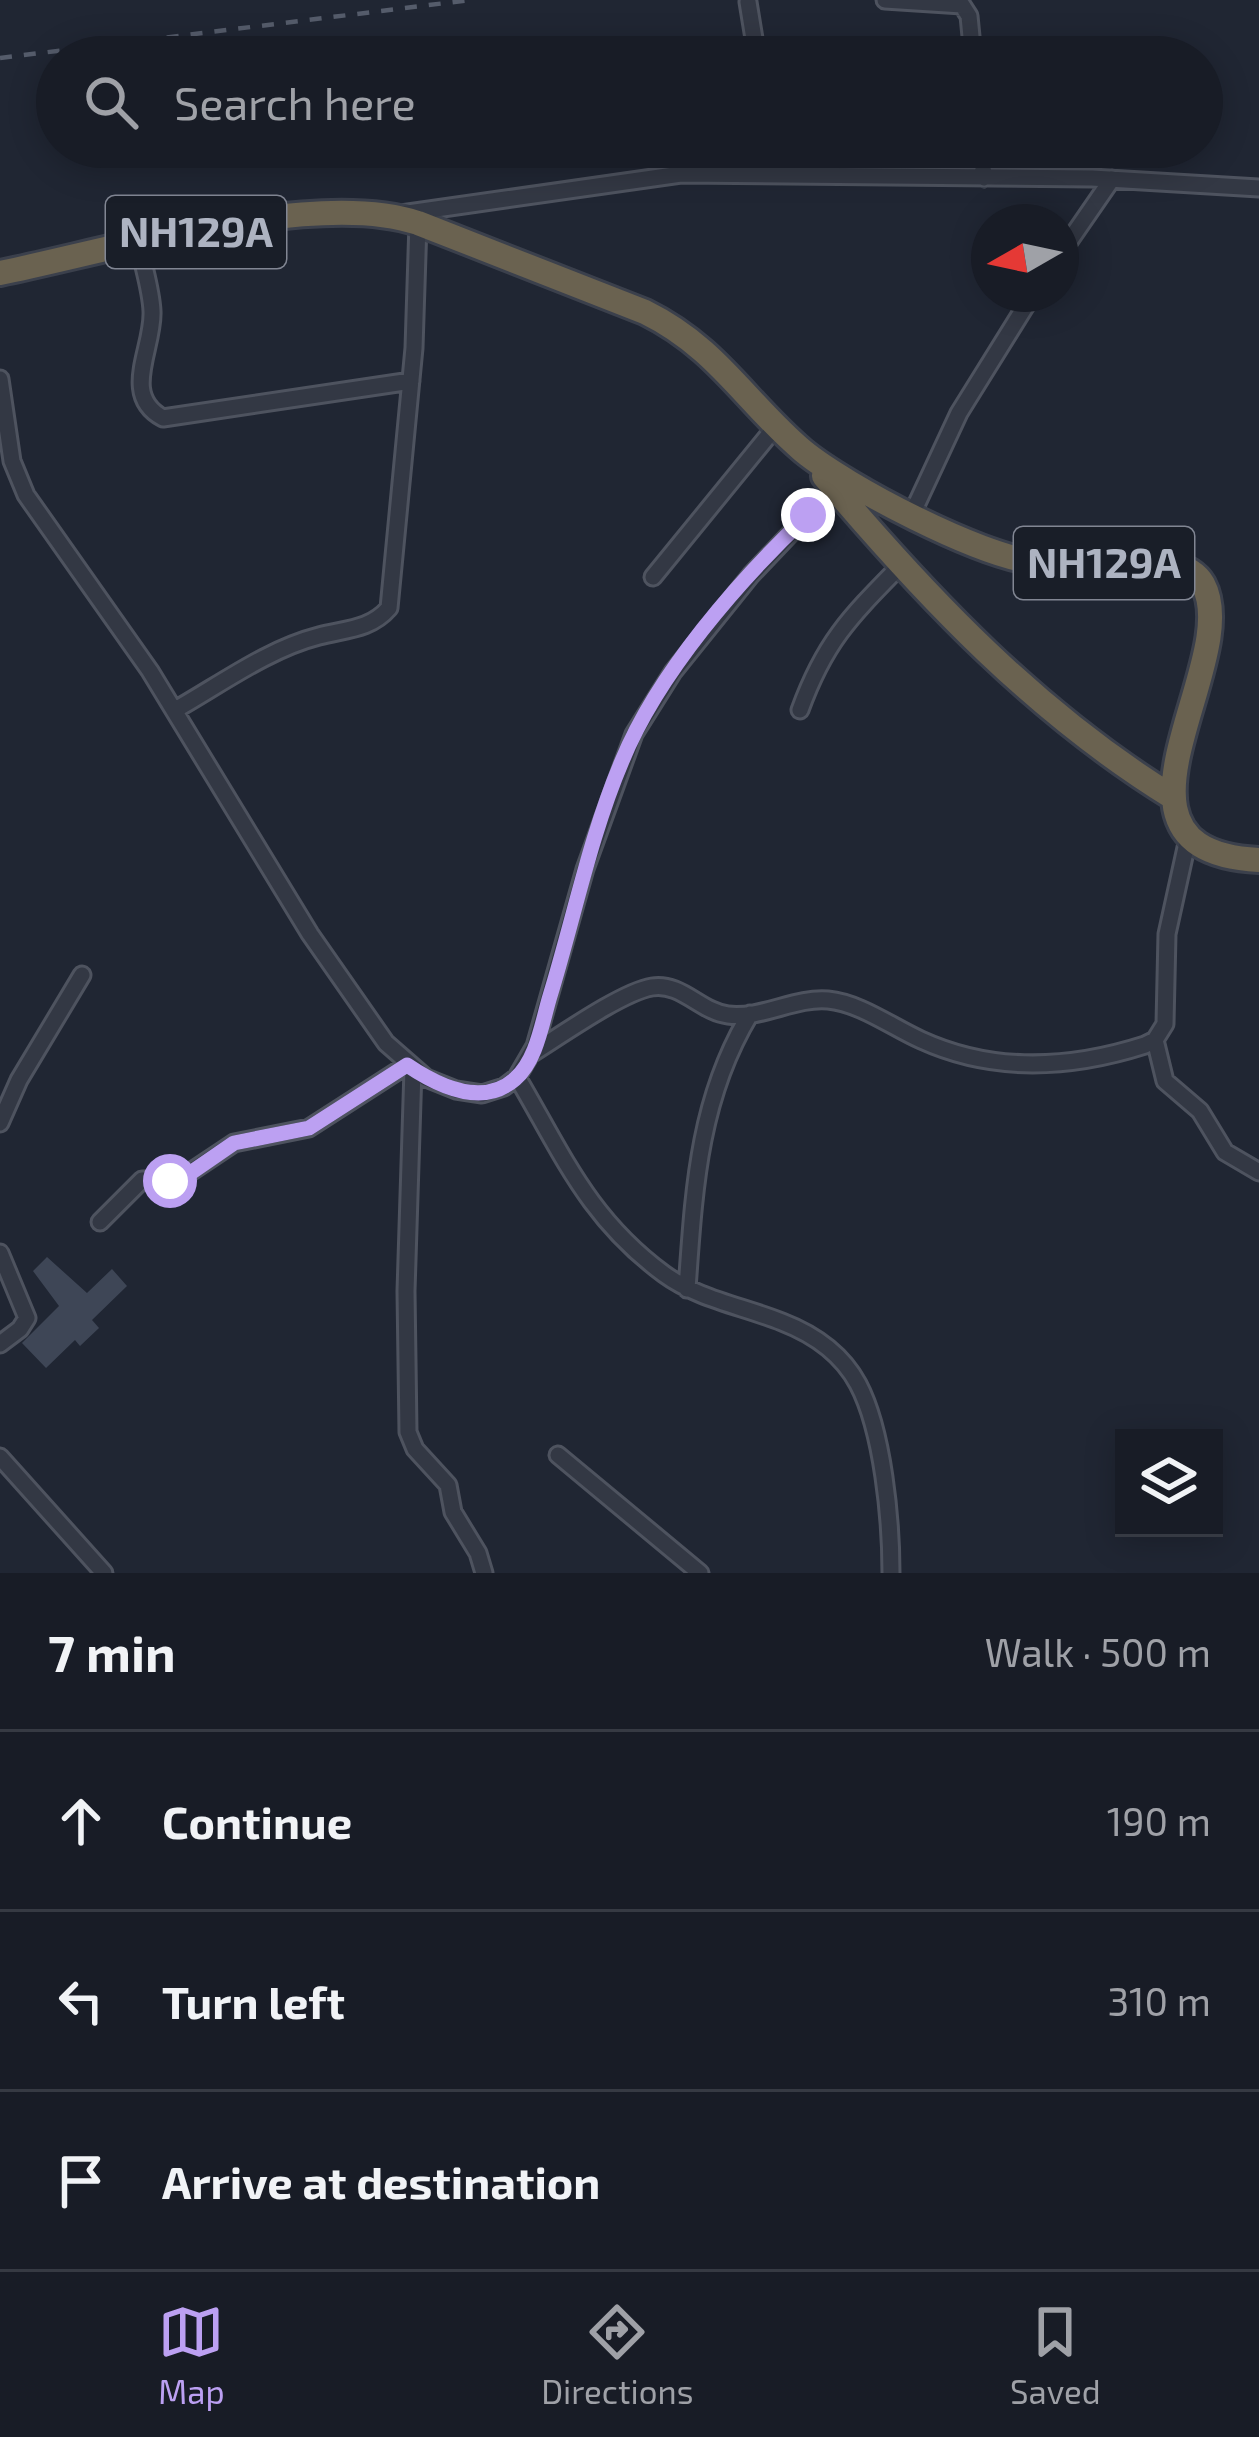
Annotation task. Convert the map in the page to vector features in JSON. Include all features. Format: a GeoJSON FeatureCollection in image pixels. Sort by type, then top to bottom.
{"type":"FeatureCollection","features":[{"type":"Feature","properties":{"kind":"highway","name":"NH129A"},"geometry":{"type":"LineString","coordinates":[[0,273],[310,214],[406,219],[670,324],[712,355],[805,452],[901,565],[997,663],[1108,758],[1174,798],[1176,766],[1209,618],[1202,583],[1192,571],[1173,563],[1061,564],[1008,558],[842,478],[805,452]]}},
{"type":"Feature","properties":{"kind":"highway"},"geometry":{"type":"LineString","coordinates":[[1174,798],[1189,834],[1212,854],[1259,860]]}},
{"type":"Feature","properties":{"kind":"street"},"geometry":{"type":"LineString","coordinates":[[885,0],[962,5],[971,36]]}},
{"type":"Feature","properties":{"kind":"street"},"geometry":{"type":"LineString","coordinates":[[748,2],[754,36]]}},
{"type":"Feature","properties":{"kind":"street"},"geometry":{"type":"LineString","coordinates":[[785,168],[787,174]]}},
{"type":"Feature","properties":{"kind":"street"},"geometry":{"type":"LineString","coordinates":[[983,168],[984,178]]}},
{"type":"Feature","properties":{"kind":"street"},"geometry":{"type":"LineString","coordinates":[[175,710],[280,650],[356,629],[389,608],[411,381],[406,219],[681,174],[1112,179],[1259,188]]}},
{"type":"Feature","properties":{"kind":"street"},"geometry":{"type":"LineString","coordinates":[[1079,227],[1112,179]]}},
{"type":"Feature","properties":{"kind":"street"},"geometry":{"type":"LineString","coordinates":[[139,244],[152,309],[140,388],[153,413],[163,418],[411,381]]}},
{"type":"Feature","properties":{"kind":"street"},"geometry":{"type":"LineString","coordinates":[[913,514],[959,413],[1022,312]]}},
{"type":"Feature","properties":{"kind":"street"},"geometry":{"type":"LineString","coordinates":[[0,379],[9,477],[26,494],[175,710],[310,934],[386,1042],[410,1067],[439,1084],[482,1094],[518,1077],[532,1054],[609,796],[634,734],[673,672],[751,575],[808,515],[840,495]]}},
{"type":"Feature","properties":{"kind":"street"},"geometry":{"type":"LineString","coordinates":[[653,577],[777,425]]}},
{"type":"Feature","properties":{"kind":"street"},"geometry":{"type":"LineString","coordinates":[[800,710],[832,639],[901,565]]}},
{"type":"Feature","properties":{"kind":"street"},"geometry":{"type":"LineString","coordinates":[[532,1054],[652,987],[670,988],[722,1015],[829,1000],[958,1054],[1012,1065],[1091,1058],[1155,1040],[1166,1024],[1167,934],[1189,834]]}},
{"type":"Feature","properties":{"kind":"street"},"geometry":{"type":"LineString","coordinates":[[0,1123],[82,975]]}},
{"type":"Feature","properties":{"kind":"street"},"geometry":{"type":"LineString","coordinates":[[687,1289],[706,1117],[720,1068],[750,1014]]}},
{"type":"Feature","properties":{"kind":"street"},"geometry":{"type":"LineString","coordinates":[[1155,1040],[1165,1081],[1200,1111],[1225,1152],[1259,1172]]}},
{"type":"Feature","properties":{"kind":"street"},"geometry":{"type":"LineString","coordinates":[[100,1222],[142,1180],[180,1180],[234,1143],[309,1128],[410,1067]]}},
{"type":"Feature","properties":{"kind":"street"},"geometry":{"type":"LineString","coordinates":[[410,1067],[408,1432],[415,1449],[448,1485],[454,1512],[484,1573]]}},
{"type":"Feature","properties":{"kind":"street"},"geometry":{"type":"LineString","coordinates":[[518,1077],[598,1214],[641,1256],[687,1289],[806,1333],[852,1374],[865,1401],[884,1475],[891,1573]]}},
{"type":"Feature","properties":{"kind":"street"},"geometry":{"type":"LineString","coordinates":[[0,1253],[27,1318],[0,1344]]}},
{"type":"Feature","properties":{"kind":"street"},"geometry":{"type":"LineString","coordinates":[[558,1455],[700,1573]]}},
{"type":"Feature","properties":{"kind":"street"},"geometry":{"type":"LineString","coordinates":[[0,1457],[104,1573]]}},
{"type":"Feature","properties":{"kind":"building"},"geometry":{"type":"Polygon","coordinates":[[[47,1257],[87,1293],[112,1269],[127,1286],[92,1320],[99,1328],[80,1346],[75,1340],[46,1368],[22,1343],[59,1306],[33,1271],[47,1257]]]}},
{"type":"Feature","properties":{"kind":"railway"},"geometry":{"type":"LineString","coordinates":[[178,36],[470,0]]}},
{"type":"Feature","properties":{"kind":"railway"},"geometry":{"type":"LineString","coordinates":[[0,58],[36,54]]}},
{"type":"Feature","properties":{"kind":"route"},"geometry":{"type":"LineString","coordinates":[[170,1181],[180,1180],[234,1143],[309,1128],[407,1065],[439,1084],[482,1094],[518,1077],[535,1046],[585,869],[634,734],[707,628],[808,515]]}}]}
